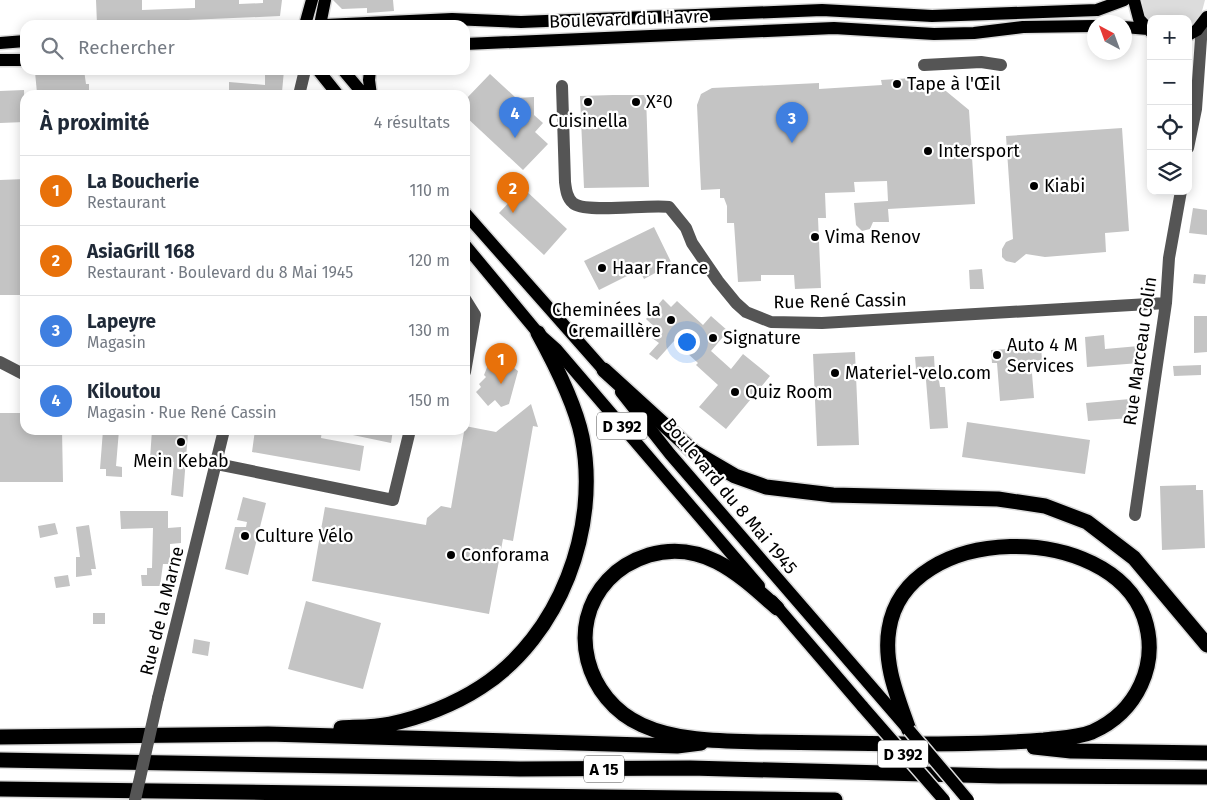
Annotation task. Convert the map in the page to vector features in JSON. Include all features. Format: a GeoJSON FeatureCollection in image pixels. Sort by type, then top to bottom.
{"type":"FeatureCollection","features":[{"type":"Feature","properties":{"kind":"highway"},"geometry":{"type":"LineString","coordinates":[[268,734],[390,724],[444,706],[482,687],[518,656],[538,630],[564,588],[580,542],[587,484],[582,437],[559,372],[544,338]]}},
{"type":"Feature","properties":{"kind":"highway"},"geometry":{"type":"LineString","coordinates":[[604,370],[689,449],[735,476],[766,487],[833,495],[998,499],[1045,506],[1087,522],[1134,558],[1207,645]]}},
{"type":"Feature","properties":{"kind":"highway"},"geometry":{"type":"LineString","coordinates":[[909,730],[892,683],[888,634],[896,606],[911,584],[940,561],[976,551],[1026,547],[1053,550],[1082,558],[1104,569],[1130,592],[1143,615],[1150,652],[1143,682],[1127,707],[1102,726],[1089,733],[1074,737],[1002,744]]}},
{"type":"Feature","properties":{"kind":"highway"},"geometry":{"type":"LineString","coordinates":[[777,608],[726,566],[690,551],[671,551],[636,559],[621,568],[608,580],[594,602],[586,625],[585,642],[592,675],[600,691],[625,716],[661,732],[717,740],[1002,744],[1071,751],[1207,753]]}},
{"type":"Feature","properties":{"kind":"highway"},"geometry":{"type":"LineString","coordinates":[[0,737],[268,734],[677,746],[717,740]]}},
{"type":"Feature","properties":{"kind":"highway","name":"A 15"},"geometry":{"type":"LineString","coordinates":[[0,760],[520,769],[690,768],[999,776],[1207,777]]}},
{"type":"Feature","properties":{"kind":"highway","name":"A 15"},"geometry":{"type":"LineString","coordinates":[[0,789],[835,800]]}},
{"type":"Feature","properties":{"kind":"highway"},"geometry":{"type":"LineString","coordinates":[[44,790],[98,800]]}},
{"type":"Feature","properties":{"kind":"main road"},"geometry":{"type":"LineString","coordinates":[[307,20],[312,0]]}},
{"type":"Feature","properties":{"kind":"main road"},"geometry":{"type":"LineString","coordinates":[[321,20],[324,0]]}},
{"type":"Feature","properties":{"kind":"main road","name":"Boulevard du Havre"},"geometry":{"type":"LineString","coordinates":[[447,20],[526,22],[822,10],[932,16],[1097,10],[1124,0]]}},
{"type":"Feature","properties":{"kind":"main road"},"geometry":{"type":"LineString","coordinates":[[1134,0],[1139,19],[1147,28]]}},
{"type":"Feature","properties":{"kind":"main road"},"geometry":{"type":"LineString","coordinates":[[1192,32],[1204,21]]}},
{"type":"Feature","properties":{"kind":"main road","name":"Boulevard du Havre"},"geometry":{"type":"LineString","coordinates":[[470,44],[834,28],[934,34],[974,33],[1023,27],[1087,26]]}},
{"type":"Feature","properties":{"kind":"main road"},"geometry":{"type":"LineString","coordinates":[[1132,27],[1147,30]]}},
{"type":"Feature","properties":{"kind":"main road"},"geometry":{"type":"LineString","coordinates":[[0,43],[20,42]]}},
{"type":"Feature","properties":{"kind":"main road"},"geometry":{"type":"LineString","coordinates":[[0,60],[20,60]]}},
{"type":"Feature","properties":{"kind":"main road"},"geometry":{"type":"LineString","coordinates":[[322,75],[334,90]]}},
{"type":"Feature","properties":{"kind":"main road"},"geometry":{"type":"LineString","coordinates":[[347,75],[360,90]]}},
{"type":"Feature","properties":{"kind":"main road"},"geometry":{"type":"LineString","coordinates":[[370,75],[370,90]]}},
{"type":"Feature","properties":{"kind":"main road","name":"Boulevard du 8 Mai 1945"},"geometry":{"type":"LineString","coordinates":[[470,219],[604,370],[670,454],[968,800]]}},
{"type":"Feature","properties":{"kind":"main road","name":"Boulevard du 8 Mai 1945"},"geometry":{"type":"LineString","coordinates":[[470,251],[944,800]]}},
{"type":"Feature","properties":{"kind":"main road"},"geometry":{"type":"LineString","coordinates":[[544,338],[566,328]]}},
{"type":"Feature","properties":{"kind":"street"},"geometry":{"type":"LineString","coordinates":[[1192,128],[1196,109],[1204,21]]}},
{"type":"Feature","properties":{"kind":"street"},"geometry":{"type":"LineString","coordinates":[[924,65],[981,62],[1001,65]]}},
{"type":"Feature","properties":{"kind":"street"},"geometry":{"type":"LineString","coordinates":[[300,90],[304,75]]}},
{"type":"Feature","properties":{"kind":"street","name":"Rue René Cassin"},"geometry":{"type":"LineString","coordinates":[[562,86],[565,182],[568,198],[572,203],[586,208],[669,207],[686,228],[692,243],[736,304],[746,312],[771,322],[822,323],[1166,303]]}},
{"type":"Feature","properties":{"kind":"street"},"geometry":{"type":"LineString","coordinates":[[1192,94],[1196,109]]}},
{"type":"Feature","properties":{"kind":"street","name":"Rue Marceau Colin"},"geometry":{"type":"LineString","coordinates":[[1135,515],[1166,303],[1169,258],[1179,195]]}},
{"type":"Feature","properties":{"kind":"street"},"geometry":{"type":"LineString","coordinates":[[470,308],[475,316],[470,344]]}},
{"type":"Feature","properties":{"kind":"street"},"geometry":{"type":"LineString","coordinates":[[0,362],[20,372]]}},
{"type":"Feature","properties":{"kind":"street","name":"Rue de la Marne"},"geometry":{"type":"LineString","coordinates":[[135,800],[158,698],[223,435]]}},
{"type":"Feature","properties":{"kind":"street"},"geometry":{"type":"LineString","coordinates":[[217,464],[394,500],[409,435]]}},
{"type":"Feature","properties":{"kind":"shaded area"},"geometry":{"type":"Polygon","coordinates":[[[1142,0],[1205,0],[1201,15],[1192,24],[1192,15],[1147,15],[1147,18],[1144,14],[1142,0]]]}},
{"type":"Feature","properties":{"kind":"building"},"geometry":{"type":"Polygon","coordinates":[[[96,0],[142,0],[142,10],[195,8],[195,0],[239,0],[239,4],[263,3],[263,0],[282,0],[280,16],[188,20],[97,20],[96,0]]]}},
{"type":"Feature","properties":{"kind":"building"},"geometry":{"type":"Polygon","coordinates":[[[333,0],[393,0],[394,11],[367,13],[367,8],[342,9],[333,0]]]}},
{"type":"Feature","properties":{"kind":"building"},"geometry":{"type":"Polygon","coordinates":[[[490,74],[516,98],[534,97],[534,115],[543,123],[535,132],[548,144],[523,170],[470,121],[470,95],[490,74]]]}},
{"type":"Feature","properties":{"kind":"building"},"geometry":{"type":"Polygon","coordinates":[[[35,75],[85,75],[86,84],[89,84],[89,90],[37,90],[35,75]]]}},
{"type":"Feature","properties":{"kind":"building"},"geometry":{"type":"Polygon","coordinates":[[[265,75],[284,75],[282,90],[229,90],[229,82],[265,85],[265,75]]]}},
{"type":"Feature","properties":{"kind":"building"},"geometry":{"type":"Polygon","coordinates":[[[912,78],[912,83],[935,82],[969,110],[975,204],[888,209],[889,222],[873,222],[870,229],[862,231],[856,225],[854,203],[888,201],[887,181],[854,182],[855,192],[825,193],[826,218],[818,218],[821,288],[795,289],[794,275],[761,275],[761,281],[738,282],[734,223],[727,223],[727,206],[724,198],[720,198],[720,189],[701,190],[697,105],[701,94],[712,88],[819,83],[819,89],[882,85],[881,80],[912,78]]]}},
{"type":"Feature","properties":{"kind":"building"},"geometry":{"type":"Polygon","coordinates":[[[20,90],[20,122],[0,123],[0,91],[20,90]]]}},
{"type":"Feature","properties":{"kind":"building"},"geometry":{"type":"Polygon","coordinates":[[[646,95],[649,187],[584,188],[580,96],[646,95]]]}},
{"type":"Feature","properties":{"kind":"building"},"geometry":{"type":"Polygon","coordinates":[[[1122,128],[1129,231],[1105,233],[1106,252],[1045,257],[1026,254],[1015,263],[1006,261],[1002,257],[1002,249],[1006,242],[1013,239],[1006,136],[1122,128]]]}},
{"type":"Feature","properties":{"kind":"building"},"geometry":{"type":"Polygon","coordinates":[[[20,179],[20,295],[0,295],[0,180],[20,179]]]}},
{"type":"Feature","properties":{"kind":"building"},"geometry":{"type":"Polygon","coordinates":[[[523,188],[567,229],[544,255],[499,213],[523,188]]]}},
{"type":"Feature","properties":{"kind":"building"},"geometry":{"type":"Polygon","coordinates":[[[1193,208],[1207,210],[1207,235],[1189,233],[1193,208]]]}},
{"type":"Feature","properties":{"kind":"building"},"geometry":{"type":"Polygon","coordinates":[[[654,227],[672,264],[644,279],[639,270],[599,290],[584,261],[654,227]]]}},
{"type":"Feature","properties":{"kind":"building"},"geometry":{"type":"Polygon","coordinates":[[[982,269],[984,289],[970,289],[969,270],[982,269]]]}},
{"type":"Feature","properties":{"kind":"building"},"geometry":{"type":"Polygon","coordinates":[[[1194,274],[1206,275],[1205,284],[1193,283],[1194,274]]]}},
{"type":"Feature","properties":{"kind":"building"},"geometry":{"type":"Polygon","coordinates":[[[663,299],[671,307],[677,301],[703,325],[711,316],[728,331],[711,351],[731,369],[743,354],[770,376],[726,429],[699,407],[718,385],[696,365],[698,363],[674,341],[657,360],[649,354],[659,343],[652,338],[659,331],[646,319],[663,299]]]}},
{"type":"Feature","properties":{"kind":"building"},"geometry":{"type":"Polygon","coordinates":[[[1194,316],[1207,316],[1207,352],[1194,353],[1194,316]]]}},
{"type":"Feature","properties":{"kind":"building"},"geometry":{"type":"Polygon","coordinates":[[[1104,335],[1105,349],[1139,346],[1140,363],[1087,367],[1085,337],[1104,335]]]}},
{"type":"Feature","properties":{"kind":"building"},"geometry":{"type":"Polygon","coordinates":[[[1041,347],[1042,360],[1031,361],[1034,398],[1000,401],[997,363],[992,363],[991,350],[1041,347]]]}},
{"type":"Feature","properties":{"kind":"building"},"geometry":{"type":"Polygon","coordinates":[[[855,352],[859,445],[817,446],[813,354],[855,352]]]}},
{"type":"Feature","properties":{"kind":"building"},"geometry":{"type":"Polygon","coordinates":[[[934,356],[935,374],[938,374],[940,387],[945,387],[948,428],[930,429],[925,368],[916,369],[915,357],[934,356]]]}},
{"type":"Feature","properties":{"kind":"building"},"geometry":{"type":"Polygon","coordinates":[[[505,361],[518,371],[509,404],[501,407],[495,400],[488,406],[476,392],[481,387],[479,384],[486,377],[484,375],[488,365],[505,361]]]}},
{"type":"Feature","properties":{"kind":"building"},"geometry":{"type":"Polygon","coordinates":[[[1201,365],[1201,375],[1174,376],[1173,366],[1201,365]]]}},
{"type":"Feature","properties":{"kind":"building"},"geometry":{"type":"Polygon","coordinates":[[[1130,399],[1131,418],[1088,421],[1086,403],[1130,399]]]}},
{"type":"Feature","properties":{"kind":"building"},"geometry":{"type":"Polygon","coordinates":[[[531,404],[538,427],[533,426],[513,541],[503,539],[489,614],[312,581],[325,507],[426,525],[427,518],[441,506],[451,508],[463,435],[470,435],[470,427],[496,432],[531,404]]]}},
{"type":"Feature","properties":{"kind":"building"},"geometry":{"type":"Polygon","coordinates":[[[0,413],[20,413],[20,435],[62,435],[63,482],[0,482],[0,413]]]}},
{"type":"Feature","properties":{"kind":"building"},"geometry":{"type":"Polygon","coordinates":[[[967,422],[1090,440],[1085,474],[962,457],[967,422]]]}},
{"type":"Feature","properties":{"kind":"building"},"geometry":{"type":"Polygon","coordinates":[[[103,435],[119,435],[116,466],[122,467],[122,477],[106,476],[106,469],[100,469],[103,435]]]}},
{"type":"Feature","properties":{"kind":"building"},"geometry":{"type":"Polygon","coordinates":[[[152,435],[188,435],[183,497],[171,495],[174,462],[150,459],[152,435]]]}},
{"type":"Feature","properties":{"kind":"building"},"geometry":{"type":"Polygon","coordinates":[[[254,435],[321,435],[321,438],[364,446],[360,471],[252,452],[254,435]]]}},
{"type":"Feature","properties":{"kind":"building"},"geometry":{"type":"Polygon","coordinates":[[[353,435],[392,435],[391,443],[353,435]]]}},
{"type":"Feature","properties":{"kind":"building"},"geometry":{"type":"Polygon","coordinates":[[[1196,485],[1196,490],[1203,490],[1205,548],[1162,550],[1160,486],[1196,485]]]}},
{"type":"Feature","properties":{"kind":"building","name":"Culture Vélo"},"geometry":{"type":"Polygon","coordinates":[[[243,497],[266,503],[248,575],[225,569],[235,527],[246,527],[247,522],[237,520],[243,497]]]}},
{"type":"Feature","properties":{"kind":"building"},"geometry":{"type":"Polygon","coordinates":[[[120,511],[168,511],[168,528],[181,527],[181,543],[170,544],[170,564],[163,564],[160,586],[142,586],[141,575],[147,575],[147,568],[152,568],[153,528],[121,529],[120,511]]]}},
{"type":"Feature","properties":{"kind":"building"},"geometry":{"type":"Polygon","coordinates":[[[55,523],[58,534],[40,538],[38,526],[55,523]]]}},
{"type":"Feature","properties":{"kind":"building"},"geometry":{"type":"Polygon","coordinates":[[[89,525],[96,569],[91,569],[92,575],[76,577],[76,557],[80,557],[76,527],[89,525]]]}},
{"type":"Feature","properties":{"kind":"building"},"geometry":{"type":"Polygon","coordinates":[[[68,575],[70,586],[56,588],[54,577],[68,575]]]}},
{"type":"Feature","properties":{"kind":"building"},"geometry":{"type":"Polygon","coordinates":[[[306,601],[381,623],[363,689],[288,669],[306,601]]]}},
{"type":"Feature","properties":{"kind":"building"},"geometry":{"type":"Polygon","coordinates":[[[93,613],[105,613],[105,624],[93,624],[93,613]]]}},
{"type":"Feature","properties":{"kind":"building"},"geometry":{"type":"Polygon","coordinates":[[[194,639],[210,642],[208,656],[192,653],[194,639]]]}},
{"type":"Feature","properties":{"kind":"place","name":"Tape à l'Œil"},"geometry":{"type":"Point","coordinates":[897,84]}},
{"type":"Feature","properties":{"kind":"place","name":"Cuisinella"},"geometry":{"type":"Point","coordinates":[588,102]}},
{"type":"Feature","properties":{"kind":"place","name":"X²0"},"geometry":{"type":"Point","coordinates":[636,102]}},
{"type":"Feature","properties":{"kind":"place","name":"Kiloutou"},"geometry":{"type":"Point","coordinates":[515,138]}},
{"type":"Feature","properties":{"kind":"place","name":"Lapeyre"},"geometry":{"type":"Point","coordinates":[792,143]}},
{"type":"Feature","properties":{"kind":"place","name":"Intersport"},"geometry":{"type":"Point","coordinates":[928,151]}},
{"type":"Feature","properties":{"kind":"place","name":"Kiabi"},"geometry":{"type":"Point","coordinates":[1034,186]}},
{"type":"Feature","properties":{"kind":"place","name":"AsiaGrill 168"},"geometry":{"type":"Point","coordinates":[513,213]}},
{"type":"Feature","properties":{"kind":"place","name":"Vima Renov"},"geometry":{"type":"Point","coordinates":[815,237]}},
{"type":"Feature","properties":{"kind":"place","name":"Haar France"},"geometry":{"type":"Point","coordinates":[602,268]}},
{"type":"Feature","properties":{"kind":"place","name":"Cheminées la Cremaillère"},"geometry":{"type":"Point","coordinates":[671,320]}},
{"type":"Feature","properties":{"kind":"place","name":"Signature"},"geometry":{"type":"Point","coordinates":[713,338]}},
{"type":"Feature","properties":{"kind":"place","name":"Auto 4 M Services"},"geometry":{"type":"Point","coordinates":[997,355]}},
{"type":"Feature","properties":{"kind":"place","name":"Materiel-velo.com"},"geometry":{"type":"Point","coordinates":[835,373]}},
{"type":"Feature","properties":{"kind":"place","name":"La Boucherie"},"geometry":{"type":"Point","coordinates":[501,384]}},
{"type":"Feature","properties":{"kind":"place","name":"Quiz Room"},"geometry":{"type":"Point","coordinates":[735,392]}},
{"type":"Feature","properties":{"kind":"place","name":"Mein Kebab"},"geometry":{"type":"Point","coordinates":[181,442]}},
{"type":"Feature","properties":{"kind":"place","name":"Culture Vélo"},"geometry":{"type":"Point","coordinates":[245,536]}},
{"type":"Feature","properties":{"kind":"place","name":"Conforama"},"geometry":{"type":"Point","coordinates":[451,555]}}]}
